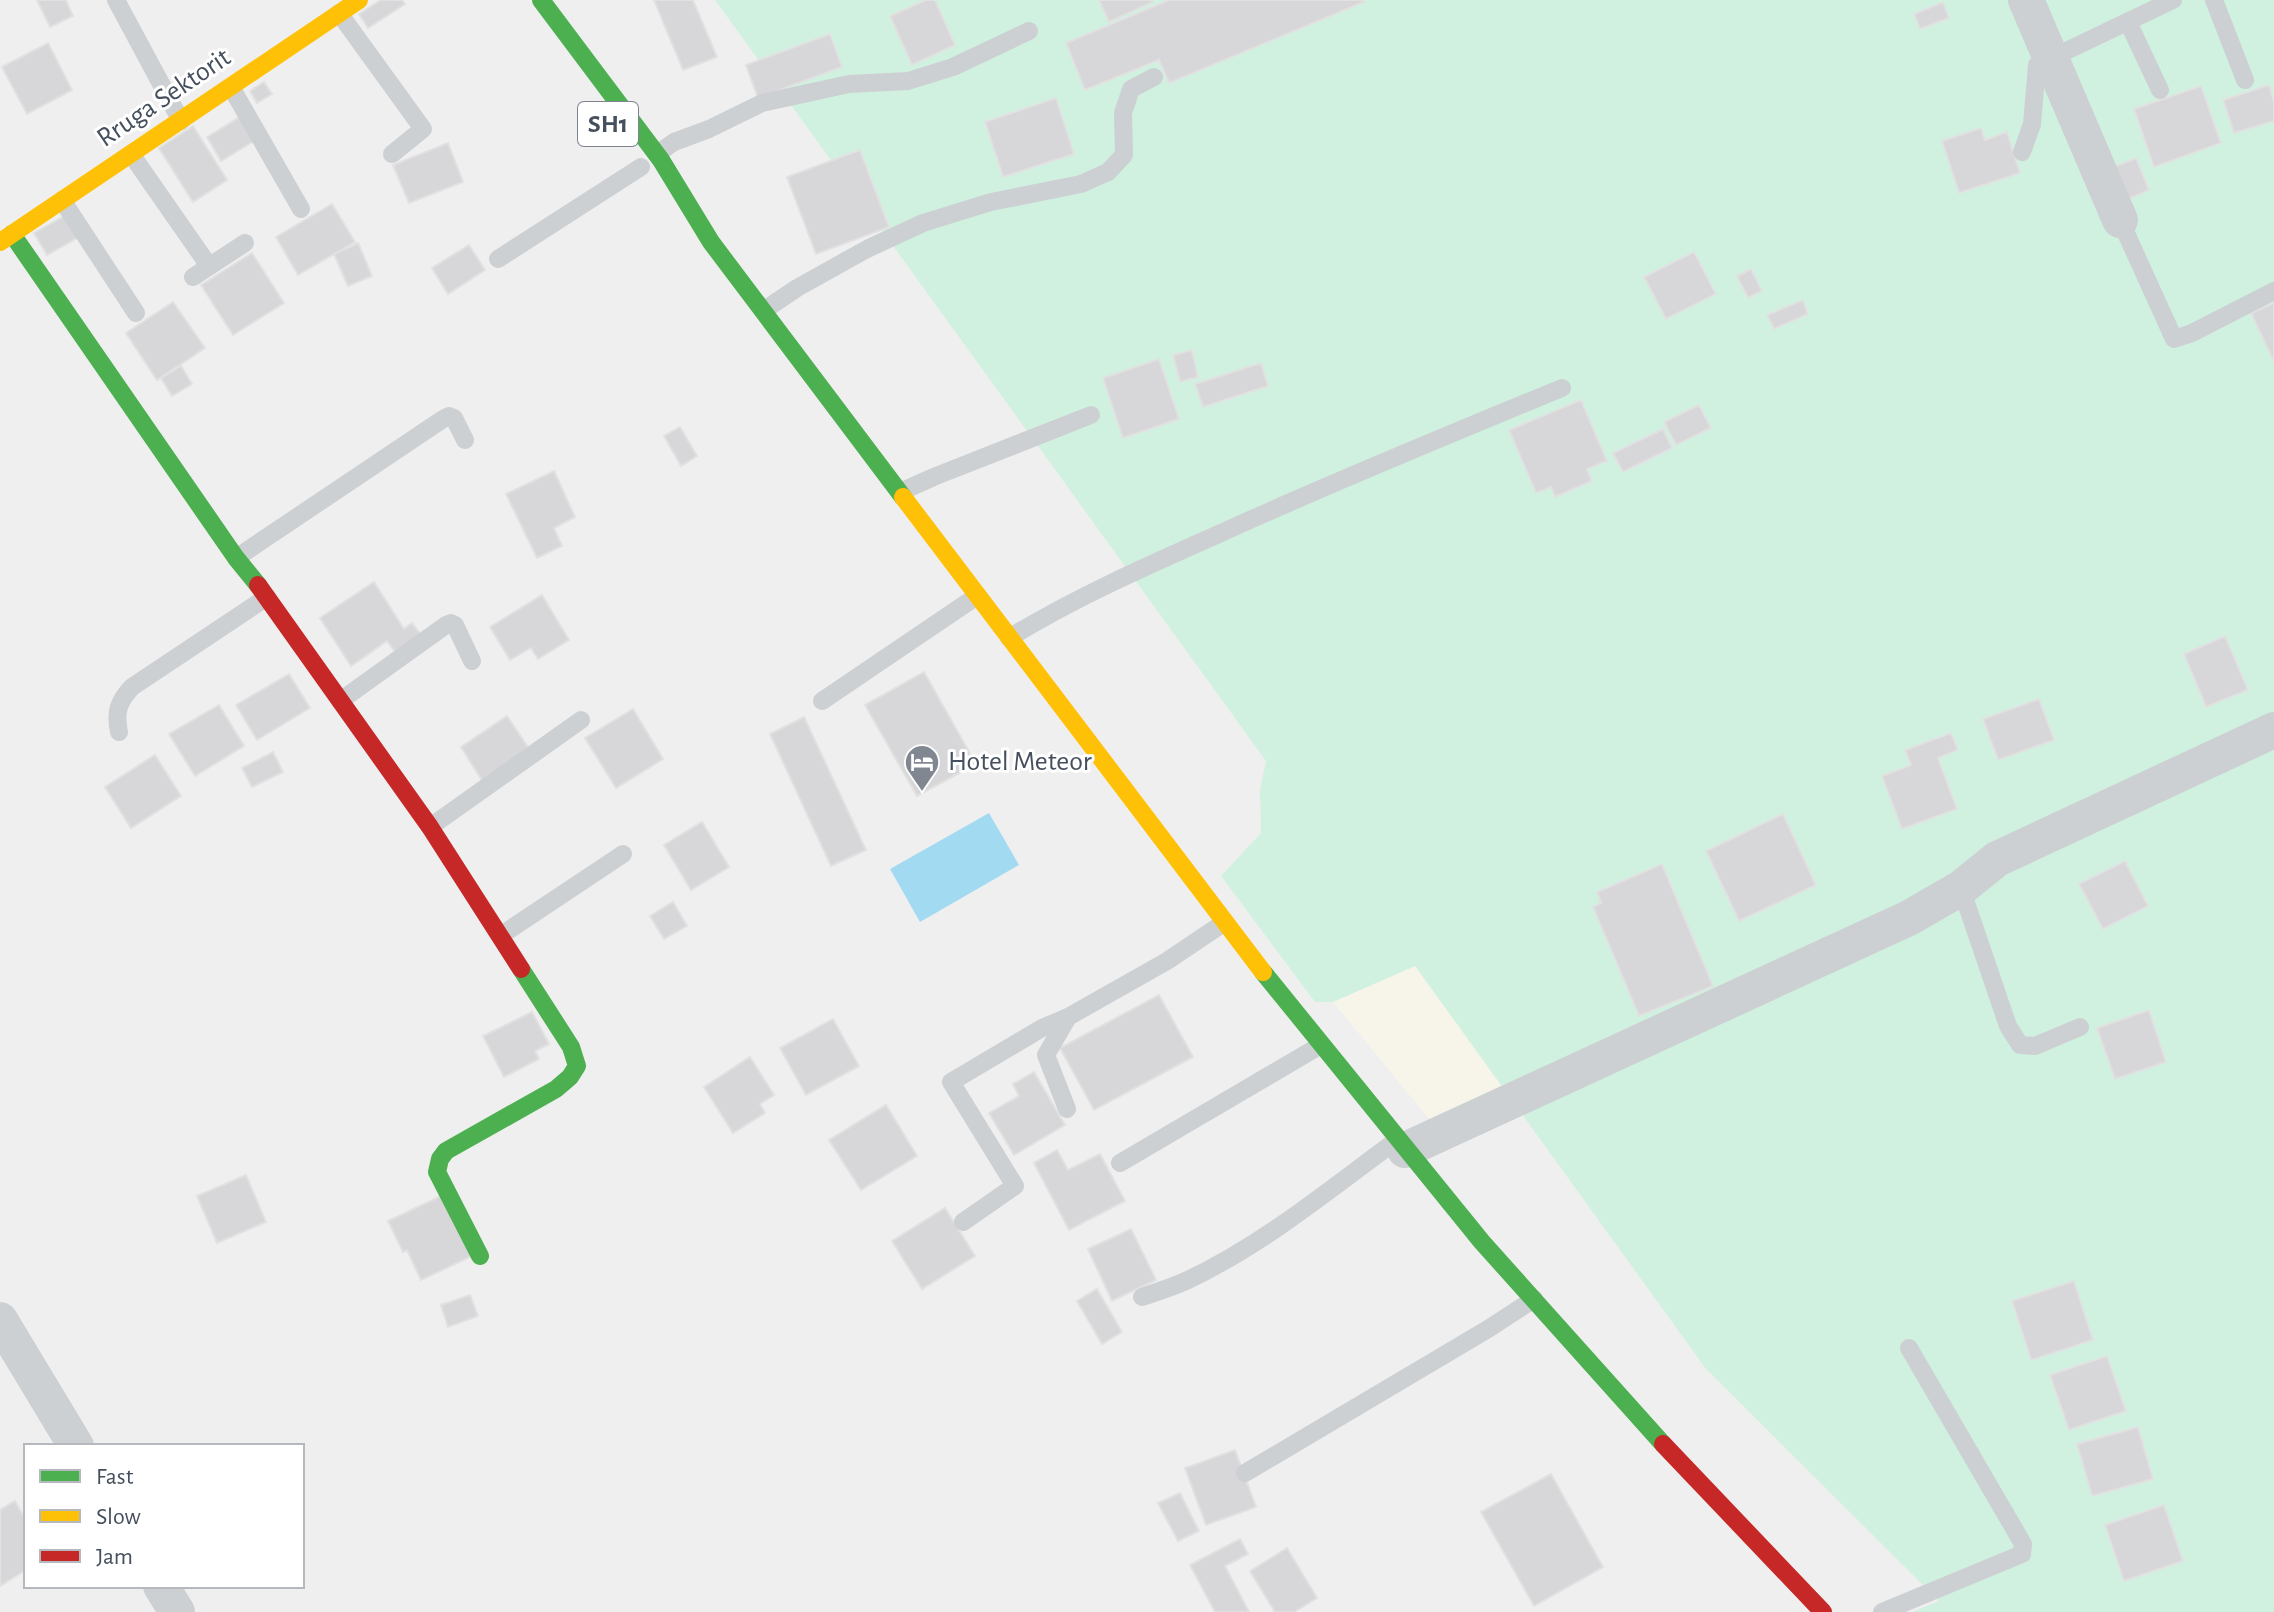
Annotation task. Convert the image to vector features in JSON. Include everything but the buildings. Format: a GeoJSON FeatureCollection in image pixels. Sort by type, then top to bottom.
{"type":"FeatureCollection","features":[{"type":"Feature","properties":{"kind":"main road","name":"Rruga Sektorit"},"geometry":{"type":"LineString","coordinates":[[6,238],[359,0]]}},
{"type":"Feature","properties":{"kind":"main road","name":"SH1"},"geometry":{"type":"LineString","coordinates":[[541,0],[657,154],[711,242],[1321,1045],[1482,1242],[1669,1450],[1823,1612]]}},
{"type":"Feature","properties":{"kind":"main road","name":"SH1"},"geometry":{"type":"LineString","coordinates":[[636,161],[711,242]]}},
{"type":"Feature","properties":{"kind":"main road"},"geometry":{"type":"LineString","coordinates":[[6,238],[430,827],[571,1047],[577,1066],[556,1089],[446,1151],[440,1159],[437,1172],[480,1256]]}},
{"type":"Feature","properties":{"kind":"street"},"geometry":{"type":"LineString","coordinates":[[2026,0],[2120,220]]}},
{"type":"Feature","properties":{"kind":"street"},"geometry":{"type":"LineString","coordinates":[[1401,1145],[1909,918],[1961,888],[1997,859],[2274,730]]}},
{"type":"Feature","properties":{"kind":"street"},"geometry":{"type":"LineString","coordinates":[[0,1320],[75,1444]]}},
{"type":"Feature","properties":{"kind":"street"},"geometry":{"type":"LineString","coordinates":[[162,1588],[177,1612]]}},
{"type":"Feature","properties":{"kind":"lane"},"geometry":{"type":"LineString","coordinates":[[116,0],[181,121]]}},
{"type":"Feature","properties":{"kind":"lane"},"geometry":{"type":"LineString","coordinates":[[2022,152],[2032,124],[2037,65],[2173,0]]}},
{"type":"Feature","properties":{"kind":"lane"},"geometry":{"type":"LineString","coordinates":[[2214,0],[2245,80]]}},
{"type":"Feature","properties":{"kind":"lane"},"geometry":{"type":"LineString","coordinates":[[339,13],[423,129],[392,154]]}},
{"type":"Feature","properties":{"kind":"lane"},"geometry":{"type":"LineString","coordinates":[[2128,22],[2160,90]]}},
{"type":"Feature","properties":{"kind":"lane"},"geometry":{"type":"LineString","coordinates":[[657,154],[674,142],[762,103],[849,84],[908,81],[953,67],[1029,31]]}},
{"type":"Feature","properties":{"kind":"lane"},"geometry":{"type":"LineString","coordinates":[[763,311],[867,249],[923,223],[991,202],[1081,184],[1108,172],[1124,155],[1123,113],[1131,89],[1154,77]]}},
{"type":"Feature","properties":{"kind":"lane"},"geometry":{"type":"LineString","coordinates":[[230,85],[301,209]]}},
{"type":"Feature","properties":{"kind":"lane"},"geometry":{"type":"LineString","coordinates":[[131,154],[201,272],[245,243]]}},
{"type":"Feature","properties":{"kind":"lane"},"geometry":{"type":"LineString","coordinates":[[498,259],[636,161]]}},
{"type":"Feature","properties":{"kind":"lane"},"geometry":{"type":"LineString","coordinates":[[62,200],[136,313]]}},
{"type":"Feature","properties":{"kind":"lane"},"geometry":{"type":"LineString","coordinates":[[2120,220],[2174,339],[2274,291]]}},
{"type":"Feature","properties":{"kind":"lane"},"geometry":{"type":"LineString","coordinates":[[1009,638],[1041,618],[1146,566],[1310,493],[1562,388]]}},
{"type":"Feature","properties":{"kind":"lane"},"geometry":{"type":"LineString","coordinates":[[900,492],[1091,415]]}},
{"type":"Feature","properties":{"kind":"lane"},"geometry":{"type":"LineString","coordinates":[[236,558],[443,419],[449,416],[454,418],[465,440]]}},
{"type":"Feature","properties":{"kind":"lane"},"geometry":{"type":"LineString","coordinates":[[822,701],[977,596]]}},
{"type":"Feature","properties":{"kind":"lane"},"geometry":{"type":"LineString","coordinates":[[119,732],[116,715],[120,699],[132,687],[267,597]]}},
{"type":"Feature","properties":{"kind":"lane"},"geometry":{"type":"LineString","coordinates":[[340,701],[451,623],[455,625],[472,661]]}},
{"type":"Feature","properties":{"kind":"lane"},"geometry":{"type":"LineString","coordinates":[[430,827],[581,720]]}},
{"type":"Feature","properties":{"kind":"lane"},"geometry":{"type":"LineString","coordinates":[[500,936],[623,854]]}},
{"type":"Feature","properties":{"kind":"lane"},"geometry":{"type":"LineString","coordinates":[[1961,888],[2008,1026],[2020,1045],[2035,1046],[2080,1027]]}},
{"type":"Feature","properties":{"kind":"lane"},"geometry":{"type":"LineString","coordinates":[[963,1222],[1015,1186],[951,1082],[1042,1028],[1068,1017],[1167,961],[1225,922]]}},
{"type":"Feature","properties":{"kind":"lane"},"geometry":{"type":"LineString","coordinates":[[1067,1109],[1046,1055],[1068,1017]]}},
{"type":"Feature","properties":{"kind":"lane"},"geometry":{"type":"LineString","coordinates":[[1120,1163],[1321,1045]]}},
{"type":"Feature","properties":{"kind":"lane"},"geometry":{"type":"LineString","coordinates":[[1142,1297],[1187,1281],[1234,1255],[1401,1145]]}},
{"type":"Feature","properties":{"kind":"lane"},"geometry":{"type":"LineString","coordinates":[[1245,1473],[1534,1299]]}},
{"type":"Feature","properties":{"kind":"lane"},"geometry":{"type":"LineString","coordinates":[[1882,1612],[2022,1554],[2023,1544],[1909,1348]]}},
{"type":"Feature","properties":{"kind":"shaded area"},"geometry":{"type":"Polygon","coordinates":[[[1680,847],[1737,986],[1430,1120],[1333,1002],[1680,847]]]}},
{"type":"Feature","properties":{"kind":"green space"},"geometry":{"type":"Polygon","coordinates":[[[715,0],[2274,0],[2274,1612],[1912,1612],[1939,1601],[1706,1369],[1415,966],[1333,1002],[1315,1002],[1221,876],[1261,833],[1260,790],[1266,761],[715,0]]]}},
{"type":"Feature","properties":{"kind":"water"},"geometry":{"type":"Polygon","coordinates":[[[989,813],[1019,865],[920,922],[890,869],[989,813]]]}},
{"type":"Feature","properties":{"kind":"traffic: fast"},"geometry":{"type":"LineString","coordinates":[[541,0],[661,160],[711,242],[903,497]]}},
{"type":"Feature","properties":{"kind":"traffic: fast"},"geometry":{"type":"LineString","coordinates":[[12,234],[236,558],[258,585]]}},
{"type":"Feature","properties":{"kind":"traffic: fast"},"geometry":{"type":"LineString","coordinates":[[480,1256],[437,1172],[440,1159],[446,1151],[556,1089],[577,1066],[571,1047],[521,969]]}},
{"type":"Feature","properties":{"kind":"traffic: fast"},"geometry":{"type":"LineString","coordinates":[[1263,972],[1482,1242],[1663,1444]]}},
{"type":"Feature","properties":{"kind":"traffic: slow"},"geometry":{"type":"LineString","coordinates":[[0,242],[359,0]]}},
{"type":"Feature","properties":{"kind":"traffic: slow"},"geometry":{"type":"LineString","coordinates":[[903,497],[1263,972]]}},
{"type":"Feature","properties":{"kind":"traffic: jam"},"geometry":{"type":"LineString","coordinates":[[258,585],[430,827],[521,969]]}},
{"type":"Feature","properties":{"kind":"traffic: jam"},"geometry":{"type":"LineString","coordinates":[[1663,1444],[1823,1612]]}},
{"type":"Feature","properties":{"kind":"place","name":"Hotel Meteor"},"geometry":{"type":"Point","coordinates":[922,793]}}]}
